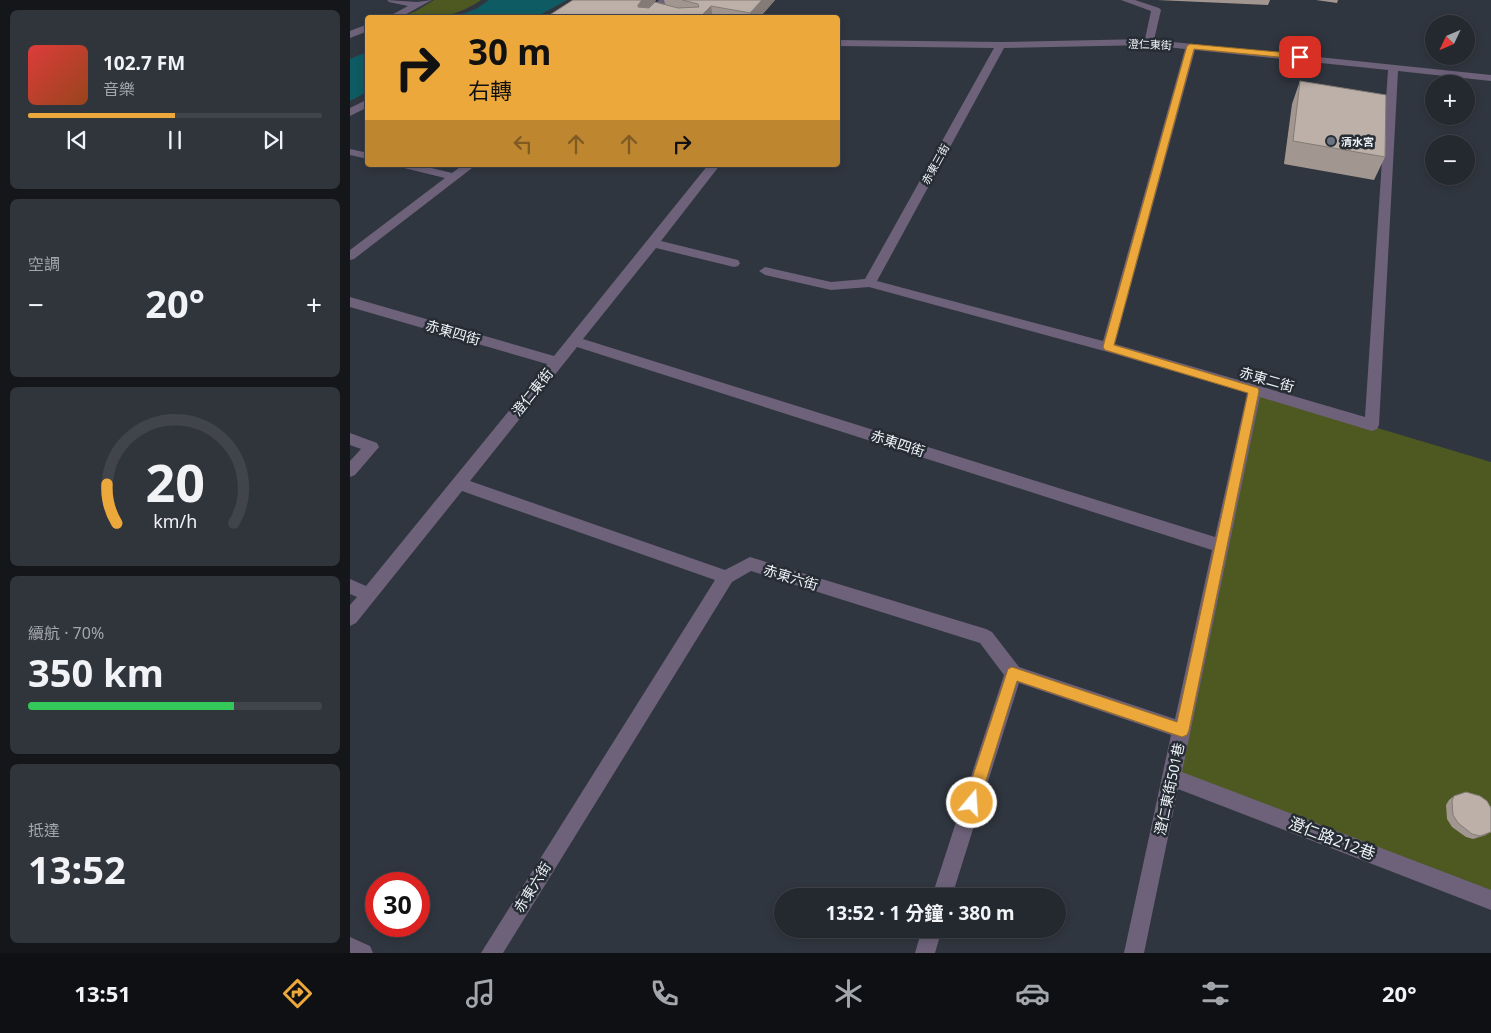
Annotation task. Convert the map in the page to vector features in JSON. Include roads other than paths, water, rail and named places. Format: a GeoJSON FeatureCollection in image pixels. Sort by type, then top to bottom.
{"type":"FeatureCollection","features":[{"type":"Feature","properties":{"kind":"street"},"geometry":{"type":"LineString","coordinates":[[392,0],[422,3]]}},
{"type":"Feature","properties":{"kind":"street"},"geometry":{"type":"LineString","coordinates":[[651,15],[659,10],[664,0]]}},
{"type":"Feature","properties":{"kind":"street"},"geometry":{"type":"LineString","coordinates":[[1126,0],[1156,10],[1149,42]]}},
{"type":"Feature","properties":{"kind":"street"},"geometry":{"type":"LineString","coordinates":[[396,15],[422,3]]}},
{"type":"Feature","properties":{"kind":"street"},"geometry":{"type":"LineString","coordinates":[[350,35],[365,28]]}},
{"type":"Feature","properties":{"kind":"street","name":"澄仁東街"},"geometry":{"type":"LineString","coordinates":[[840,43],[1001,45],[1149,42],[1491,78]]}},
{"type":"Feature","properties":{"kind":"street","name":"赤東三街"},"geometry":{"type":"LineString","coordinates":[[869,283],[1001,45]]}},
{"type":"Feature","properties":{"kind":"street"},"geometry":{"type":"LineString","coordinates":[[1108,347],[1190,46]]}},
{"type":"Feature","properties":{"kind":"street","name":"赤東二街"},"geometry":{"type":"LineString","coordinates":[[765,271],[831,286],[869,283],[1108,347],[1372,425],[1393,67]]}},
{"type":"Feature","properties":{"kind":"street"},"geometry":{"type":"LineString","coordinates":[[350,113],[365,104]]}},
{"type":"Feature","properties":{"kind":"street"},"geometry":{"type":"LineString","coordinates":[[350,152],[365,155]]}},
{"type":"Feature","properties":{"kind":"street"},"geometry":{"type":"LineString","coordinates":[[412,167],[455,177]]}},
{"type":"Feature","properties":{"kind":"street"},"geometry":{"type":"LineString","coordinates":[[350,256],[468,167]]}},
{"type":"Feature","properties":{"kind":"street","name":"澄仁東街"},"geometry":{"type":"LineString","coordinates":[[350,618],[712,167]]}},
{"type":"Feature","properties":{"kind":"street"},"geometry":{"type":"LineString","coordinates":[[653,243],[734,263]]}},
{"type":"Feature","properties":{"kind":"street","name":"赤東四街"},"geometry":{"type":"LineString","coordinates":[[350,302],[556,362]]}},
{"type":"Feature","properties":{"kind":"street","name":"赤東四街"},"geometry":{"type":"LineString","coordinates":[[574,341],[1222,546]]}},
{"type":"Feature","properties":{"kind":"street","name":"澄仁東街501巷"},"geometry":{"type":"LineString","coordinates":[[1134,953],[1254,391]]}},
{"type":"Feature","properties":{"kind":"street"},"geometry":{"type":"LineString","coordinates":[[350,439],[372,447],[350,471]]}},
{"type":"Feature","properties":{"kind":"street"},"geometry":{"type":"LineString","coordinates":[[458,483],[726,577]]}},
{"type":"Feature","properties":{"kind":"street","name":"赤東六街"},"geometry":{"type":"LineString","coordinates":[[491,953],[726,577],[750,564],[986,637],[1012,673]]}},
{"type":"Feature","properties":{"kind":"street"},"geometry":{"type":"LineString","coordinates":[[350,586],[369,594]]}},
{"type":"Feature","properties":{"kind":"street"},"geometry":{"type":"LineString","coordinates":[[945,888],[1012,673],[1182,730]]}},
{"type":"Feature","properties":{"kind":"street","name":"澄仁路212巷"},"geometry":{"type":"LineString","coordinates":[[1172,777],[1491,900]]}},
{"type":"Feature","properties":{"kind":"street"},"geometry":{"type":"LineString","coordinates":[[924,953],[929,938]]}},
{"type":"Feature","properties":{"kind":"street"},"geometry":{"type":"LineString","coordinates":[[350,947],[363,953]]}},
{"type":"Feature","properties":{"kind":"water"},"geometry":{"type":"Polygon","coordinates":[[[489,0],[567,0],[540,15],[460,15],[476,9],[489,0]]]}},
{"type":"Feature","properties":{"kind":"water"},"geometry":{"type":"Polygon","coordinates":[[[365,53],[365,93],[350,101],[350,59],[365,53]]]}},
{"type":"Feature","properties":{"kind":"place","name":"清水宮"},"geometry":{"type":"Point","coordinates":[1331,141]}}]}
